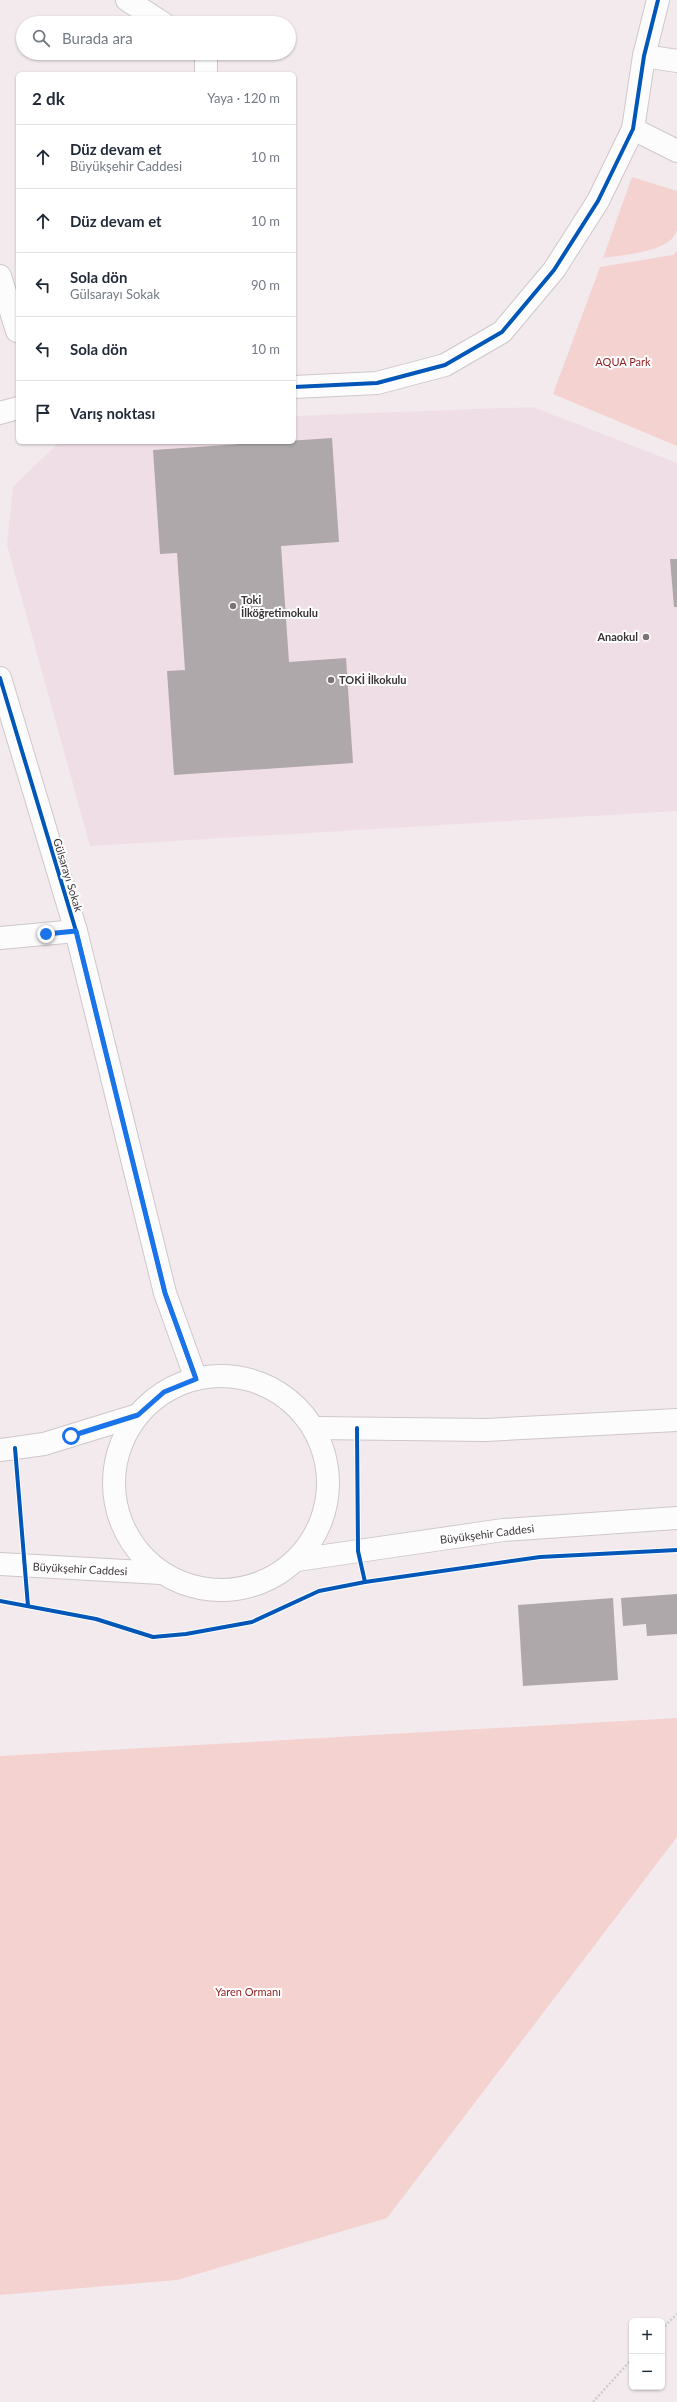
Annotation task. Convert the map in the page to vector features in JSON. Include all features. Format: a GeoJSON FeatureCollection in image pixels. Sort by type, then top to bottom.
{"type":"FeatureCollection","features":[{"type":"Feature","properties":{"kind":"main road"},"geometry":{"type":"LineString","coordinates":[[127,0],[152,16]]}},
{"type":"Feature","properties":{"kind":"main road"},"geometry":{"type":"LineString","coordinates":[[296,387],[377,383],[445,365],[502,332],[554,270],[598,201],[633,129],[644,56],[658,0]]}},
{"type":"Feature","properties":{"kind":"main road"},"geometry":{"type":"LineString","coordinates":[[644,56],[677,61]]}},
{"type":"Feature","properties":{"kind":"main road"},"geometry":{"type":"LineString","coordinates":[[206,60],[206,72]]}},
{"type":"Feature","properties":{"kind":"main road"},"geometry":{"type":"LineString","coordinates":[[633,129],[677,151]]}},
{"type":"Feature","properties":{"kind":"main road"},"geometry":{"type":"LineString","coordinates":[[0,276],[16,328]]}},
{"type":"Feature","properties":{"kind":"main road"},"geometry":{"type":"LineString","coordinates":[[0,413],[16,409]]}},
{"type":"Feature","properties":{"kind":"main road","name":"Gülsarayı Sokak"},"geometry":{"type":"LineString","coordinates":[[0,678],[76,931],[165,1293],[196,1379]]}},
{"type":"Feature","properties":{"kind":"main road"},"geometry":{"type":"LineString","coordinates":[[0,938],[76,931]]}},
{"type":"Feature","properties":{"kind":"main road"},"geometry":{"type":"LineString","coordinates":[[230,1376],[263,1384],[292,1402],[314,1428],[326,1459],[329,1494],[319,1529],[297,1560],[267,1581],[231,1591],[195,1588],[161,1573],[134,1548],[118,1515],[114,1478],[121,1445],[138,1415],[164,1392],[196,1379],[230,1376]]}},
{"type":"Feature","properties":{"kind":"main road"},"geometry":{"type":"LineString","coordinates":[[0,1450],[44,1444],[138,1415]]}},
{"type":"Feature","properties":{"kind":"main road"},"geometry":{"type":"LineString","coordinates":[[314,1428],[486,1430],[677,1420]]}},
{"type":"Feature","properties":{"kind":"main road","name":"Büyükşehir Caddesi"},"geometry":{"type":"LineString","coordinates":[[297,1560],[503,1530],[677,1518]]}},
{"type":"Feature","properties":{"kind":"main road","name":"Büyükşehir Caddesi"},"geometry":{"type":"LineString","coordinates":[[0,1564],[161,1573]]}},
{"type":"Feature","properties":{"kind":"path"},"geometry":{"type":"LineString","coordinates":[[665,2325],[677,2314]]}},
{"type":"Feature","properties":{"kind":"path"},"geometry":{"type":"LineString","coordinates":[[593,2402],[629,2362]]}},
{"type":"Feature","properties":{"kind":"shaded area","name":"TOKİ İlkokulu"},"geometry":{"type":"Polygon","coordinates":[[[533,407],[677,463],[677,811],[90,846],[7,545],[13,487],[57,444],[296,444],[296,416],[533,407]]]}},
{"type":"Feature","properties":{"kind":"green space"},"geometry":{"type":"Polygon","coordinates":[[[632,177],[677,191],[677,229],[674,237],[667,243],[657,247],[634,254],[603,258],[632,177]]]}},
{"type":"Feature","properties":{"kind":"green space","name":"AQUA Park"},"geometry":{"type":"Polygon","coordinates":[[[677,251],[677,446],[553,394],[600,267],[673,255],[677,251]]]}},
{"type":"Feature","properties":{"kind":"green space","name":"Yaren Ormanı"},"geometry":{"type":"Polygon","coordinates":[[[677,1718],[677,1837],[387,2218],[177,2280],[0,2295],[0,1756],[677,1718]]]}},
{"type":"Feature","properties":{"kind":"building","name":"Toki İlköğretimokulu"},"geometry":{"type":"Polygon","coordinates":[[[332,438],[339,542],[281,546],[289,662],[346,658],[353,763],[174,775],[167,671],[185,670],[177,553],[160,554],[153,450],[242,444],[296,444],[296,440],[332,438]]]}},
{"type":"Feature","properties":{"kind":"building"},"geometry":{"type":"Polygon","coordinates":[[[670,559],[677,559],[677,607],[674,607],[670,559]]]}},
{"type":"Feature","properties":{"kind":"building"},"geometry":{"type":"Polygon","coordinates":[[[677,1594],[677,1634],[647,1636],[646,1624],[623,1626],[621,1598],[677,1594]]]}},
{"type":"Feature","properties":{"kind":"building"},"geometry":{"type":"Polygon","coordinates":[[[613,1598],[618,1680],[523,1686],[518,1605],[613,1598]]]}},
{"type":"Feature","properties":{"kind":"cycle path"},"geometry":{"type":"LineString","coordinates":[[296,387],[377,383],[445,365],[502,332],[554,270],[598,201],[633,129],[644,56],[658,0]]}},
{"type":"Feature","properties":{"kind":"cycle path"},"geometry":{"type":"LineString","coordinates":[[0,678],[76,931],[165,1293],[196,1379]]}},
{"type":"Feature","properties":{"kind":"cycle path"},"geometry":{"type":"LineString","coordinates":[[357,1428],[358,1551],[365,1582]]}},
{"type":"Feature","properties":{"kind":"cycle path"},"geometry":{"type":"LineString","coordinates":[[15,1448],[28,1606]]}},
{"type":"Feature","properties":{"kind":"cycle path"},"geometry":{"type":"LineString","coordinates":[[0,1601],[96,1619],[153,1637],[186,1634],[252,1622],[319,1591],[365,1582],[540,1557],[677,1550]]}},
{"type":"Feature","properties":{"kind":"place","name":"Toki İlköğretimokulu"},"geometry":{"type":"Point","coordinates":[233,606]}},
{"type":"Feature","properties":{"kind":"place","name":"Anaokul"},"geometry":{"type":"Point","coordinates":[646,637]}},
{"type":"Feature","properties":{"kind":"place","name":"TOKİ İlkokulu"},"geometry":{"type":"Point","coordinates":[331,680]}},
{"type":"Feature","properties":{"kind":"route"},"geometry":{"type":"LineString","coordinates":[[46,934],[76,931],[165,1293],[196,1379],[164,1392],[138,1415],[71,1436]]}}]}
